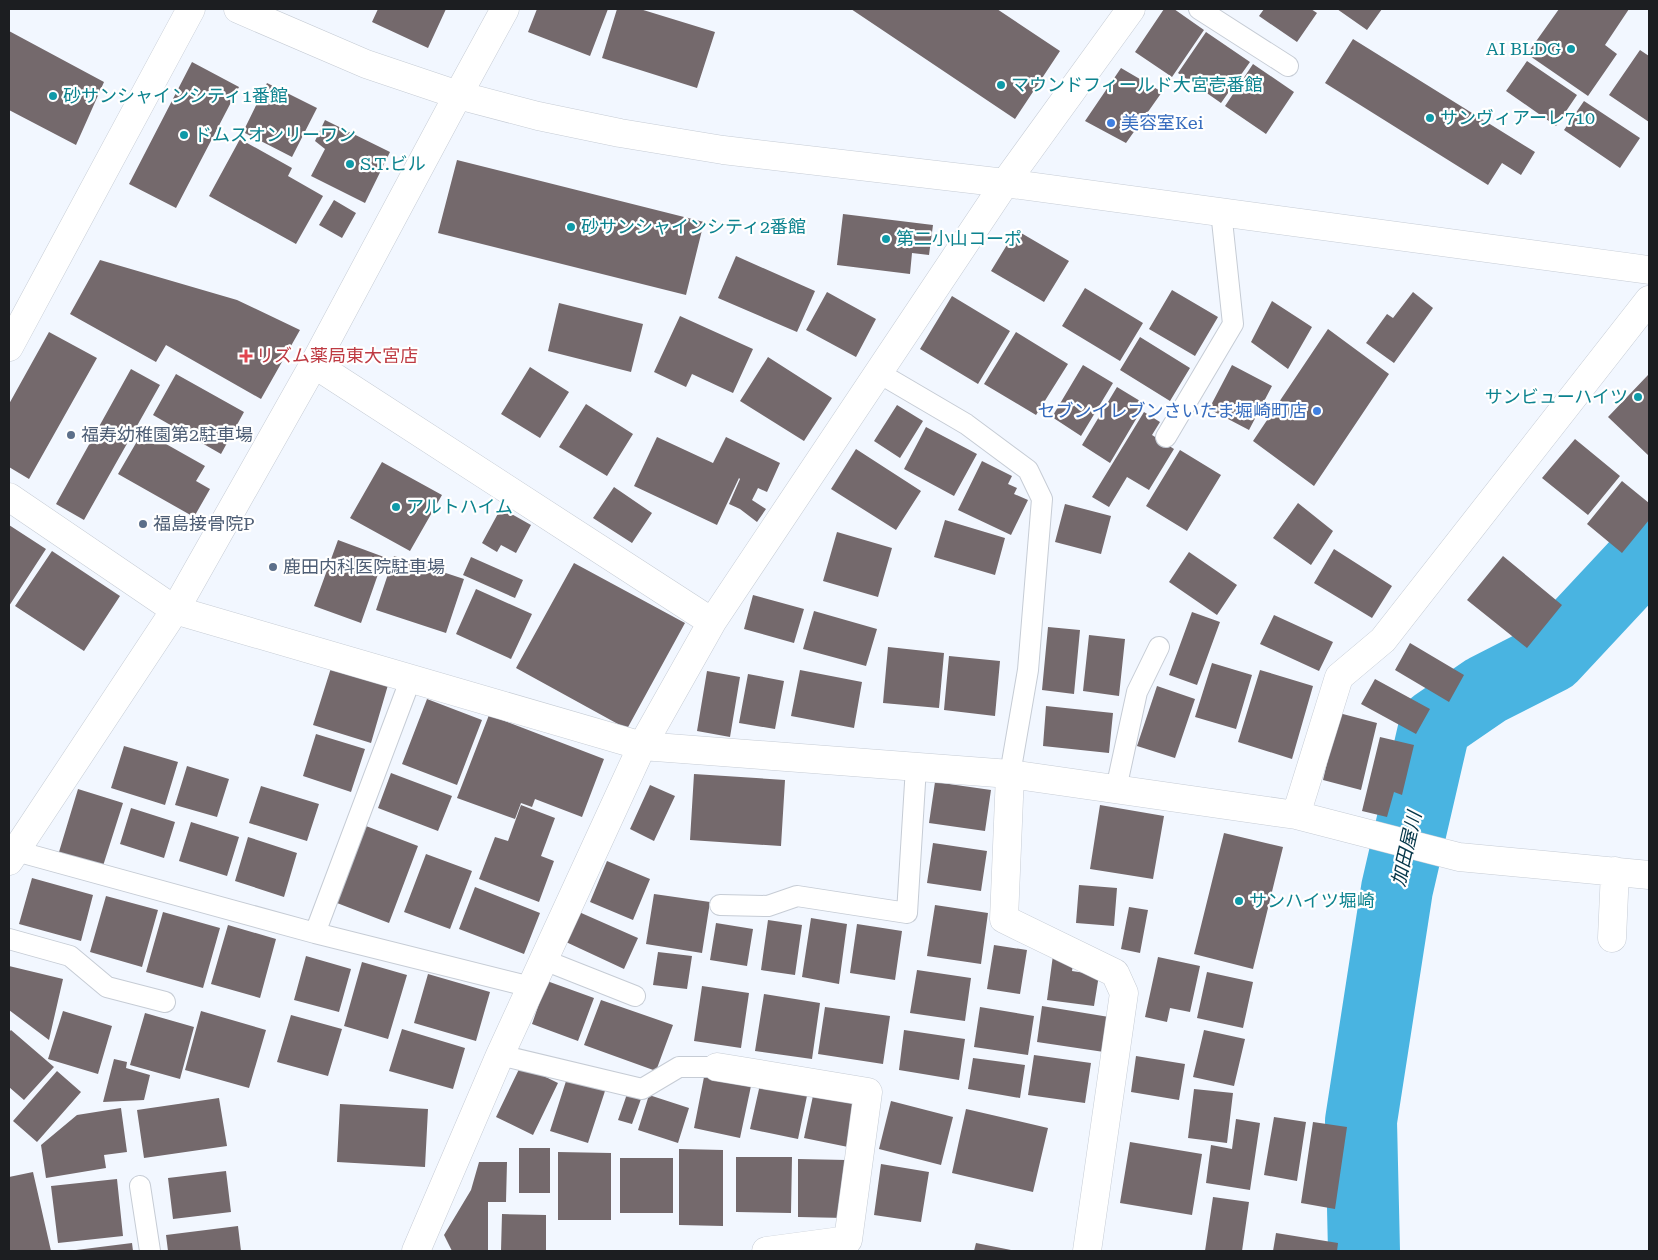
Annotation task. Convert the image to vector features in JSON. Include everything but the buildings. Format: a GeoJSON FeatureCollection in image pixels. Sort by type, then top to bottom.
{"type":"FeatureCollection","features":[{"type":"Feature","properties":{"kind":"street"},"geometry":{"type":"LineString","coordinates":[[9,348],[191,9]]}},
{"type":"Feature","properties":{"kind":"street"},"geometry":{"type":"LineString","coordinates":[[238,9],[366,64],[458,95],[538,116],[602,129],[723,150],[1005,183],[1649,270]]}},
{"type":"Feature","properties":{"kind":"street"},"geometry":{"type":"LineString","coordinates":[[12,856],[176,610],[314,364],[505,9]]}},
{"type":"Feature","properties":{"kind":"street"},"geometry":{"type":"LineString","coordinates":[[416,1251],[500,1055],[642,746],[712,622],[1005,183],[1131,9]]}},
{"type":"Feature","properties":{"kind":"street"},"geometry":{"type":"LineString","coordinates":[[1296,815],[1339,677],[1383,640],[1649,300]]}},
{"type":"Feature","properties":{"kind":"street"},"geometry":{"type":"LineString","coordinates":[[314,364],[712,622]]}},
{"type":"Feature","properties":{"kind":"street"},"geometry":{"type":"LineString","coordinates":[[9,496],[176,610],[642,746],[1010,774],[1296,815],[1459,857],[1649,874]]}},
{"type":"Feature","properties":{"kind":"street"},"geometry":{"type":"LineString","coordinates":[[1010,774],[1004,919],[1115,973],[1124,993],[1087,1251]]}},
{"type":"Feature","properties":{"kind":"street"},"geometry":{"type":"LineString","coordinates":[[1612,938],[1615,871]]}},
{"type":"Feature","properties":{"kind":"street"},"geometry":{"type":"LineString","coordinates":[[717,1067],[868,1092],[848,1240],[766,1251]]}},
{"type":"Feature","properties":{"kind":"lane"},"geometry":{"type":"LineString","coordinates":[[1199,9],[1288,66]]}},
{"type":"Feature","properties":{"kind":"lane"},"geometry":{"type":"LineString","coordinates":[[1166,437],[1233,324],[1221,211]]}},
{"type":"Feature","properties":{"kind":"lane"},"geometry":{"type":"LineString","coordinates":[[879,374],[966,424],[1028,470],[1042,499],[1028,670],[1010,774]]}},
{"type":"Feature","properties":{"kind":"lane"},"geometry":{"type":"LineString","coordinates":[[1116,789],[1137,692],[1159,647]]}},
{"type":"Feature","properties":{"kind":"lane"},"geometry":{"type":"LineString","coordinates":[[315,933],[411,678]]}},
{"type":"Feature","properties":{"kind":"lane"},"geometry":{"type":"LineString","coordinates":[[720,905],[768,906],[797,896],[908,913],[916,766]]}},
{"type":"Feature","properties":{"kind":"lane"},"geometry":{"type":"LineString","coordinates":[[12,856],[531,987]]}},
{"type":"Feature","properties":{"kind":"lane"},"geometry":{"type":"LineString","coordinates":[[9,939],[70,956],[107,986],[165,1002]]}},
{"type":"Feature","properties":{"kind":"lane"},"geometry":{"type":"LineString","coordinates":[[544,960],[635,996]]}},
{"type":"Feature","properties":{"kind":"lane"},"geometry":{"type":"LineString","coordinates":[[500,1055],[642,1089],[680,1067],[717,1067]]}},
{"type":"Feature","properties":{"kind":"lane"},"geometry":{"type":"LineString","coordinates":[[140,1186],[150,1251]]}},
{"type":"Feature","properties":{"kind":"waterway","name":"加田屋川"},"geometry":{"type":"LineString","coordinates":[[1364,1251],[1361,1121],[1397,889],[1435,725],[1486,690],[1551,657],[1649,552]]}},
{"type":"Feature","properties":{"kind":"place","name":"AI BLDG"},"geometry":{"type":"Point","coordinates":[1571,49]}},
{"type":"Feature","properties":{"kind":"place","name":"マウンドフィールド大宮壱番館"},"geometry":{"type":"Point","coordinates":[1001,85]}},
{"type":"Feature","properties":{"kind":"place","name":"砂サンシャインシティ1番館"},"geometry":{"type":"Point","coordinates":[53,96]}},
{"type":"Feature","properties":{"kind":"place","name":"サンヴィアーレ710"},"geometry":{"type":"Point","coordinates":[1430,118]}},
{"type":"Feature","properties":{"kind":"place","name":"美容室Kei"},"geometry":{"type":"Point","coordinates":[1111,123]}},
{"type":"Feature","properties":{"kind":"place","name":"ドムスオンリーワン"},"geometry":{"type":"Point","coordinates":[184,135]}},
{"type":"Feature","properties":{"kind":"place","name":"S.T.ビル"},"geometry":{"type":"Point","coordinates":[350,164]}},
{"type":"Feature","properties":{"kind":"place","name":"砂サンシャインシティ2番館"},"geometry":{"type":"Point","coordinates":[571,227]}},
{"type":"Feature","properties":{"kind":"place","name":"第二小山コーポ"},"geometry":{"type":"Point","coordinates":[886,239]}},
{"type":"Feature","properties":{"kind":"place","name":"リズム薬局東大宮店"},"geometry":{"type":"Point","coordinates":[246,356]}},
{"type":"Feature","properties":{"kind":"place","name":"サンビューハイツ"},"geometry":{"type":"Point","coordinates":[1638,397]}},
{"type":"Feature","properties":{"kind":"place","name":"セブンイレブンさいたま堀崎町店"},"geometry":{"type":"Point","coordinates":[1317,411]}},
{"type":"Feature","properties":{"kind":"place","name":"福寿幼稚園第2駐車場"},"geometry":{"type":"Point","coordinates":[71,435]}},
{"type":"Feature","properties":{"kind":"place","name":"アルトハイム"},"geometry":{"type":"Point","coordinates":[396,507]}},
{"type":"Feature","properties":{"kind":"place","name":"福島接骨院P"},"geometry":{"type":"Point","coordinates":[143,524]}},
{"type":"Feature","properties":{"kind":"place","name":"鹿田内科医院駐車場"},"geometry":{"type":"Point","coordinates":[273,567]}},
{"type":"Feature","properties":{"kind":"place","name":"サンハイツ堀崎"},"geometry":{"type":"Point","coordinates":[1239,901]}}]}
